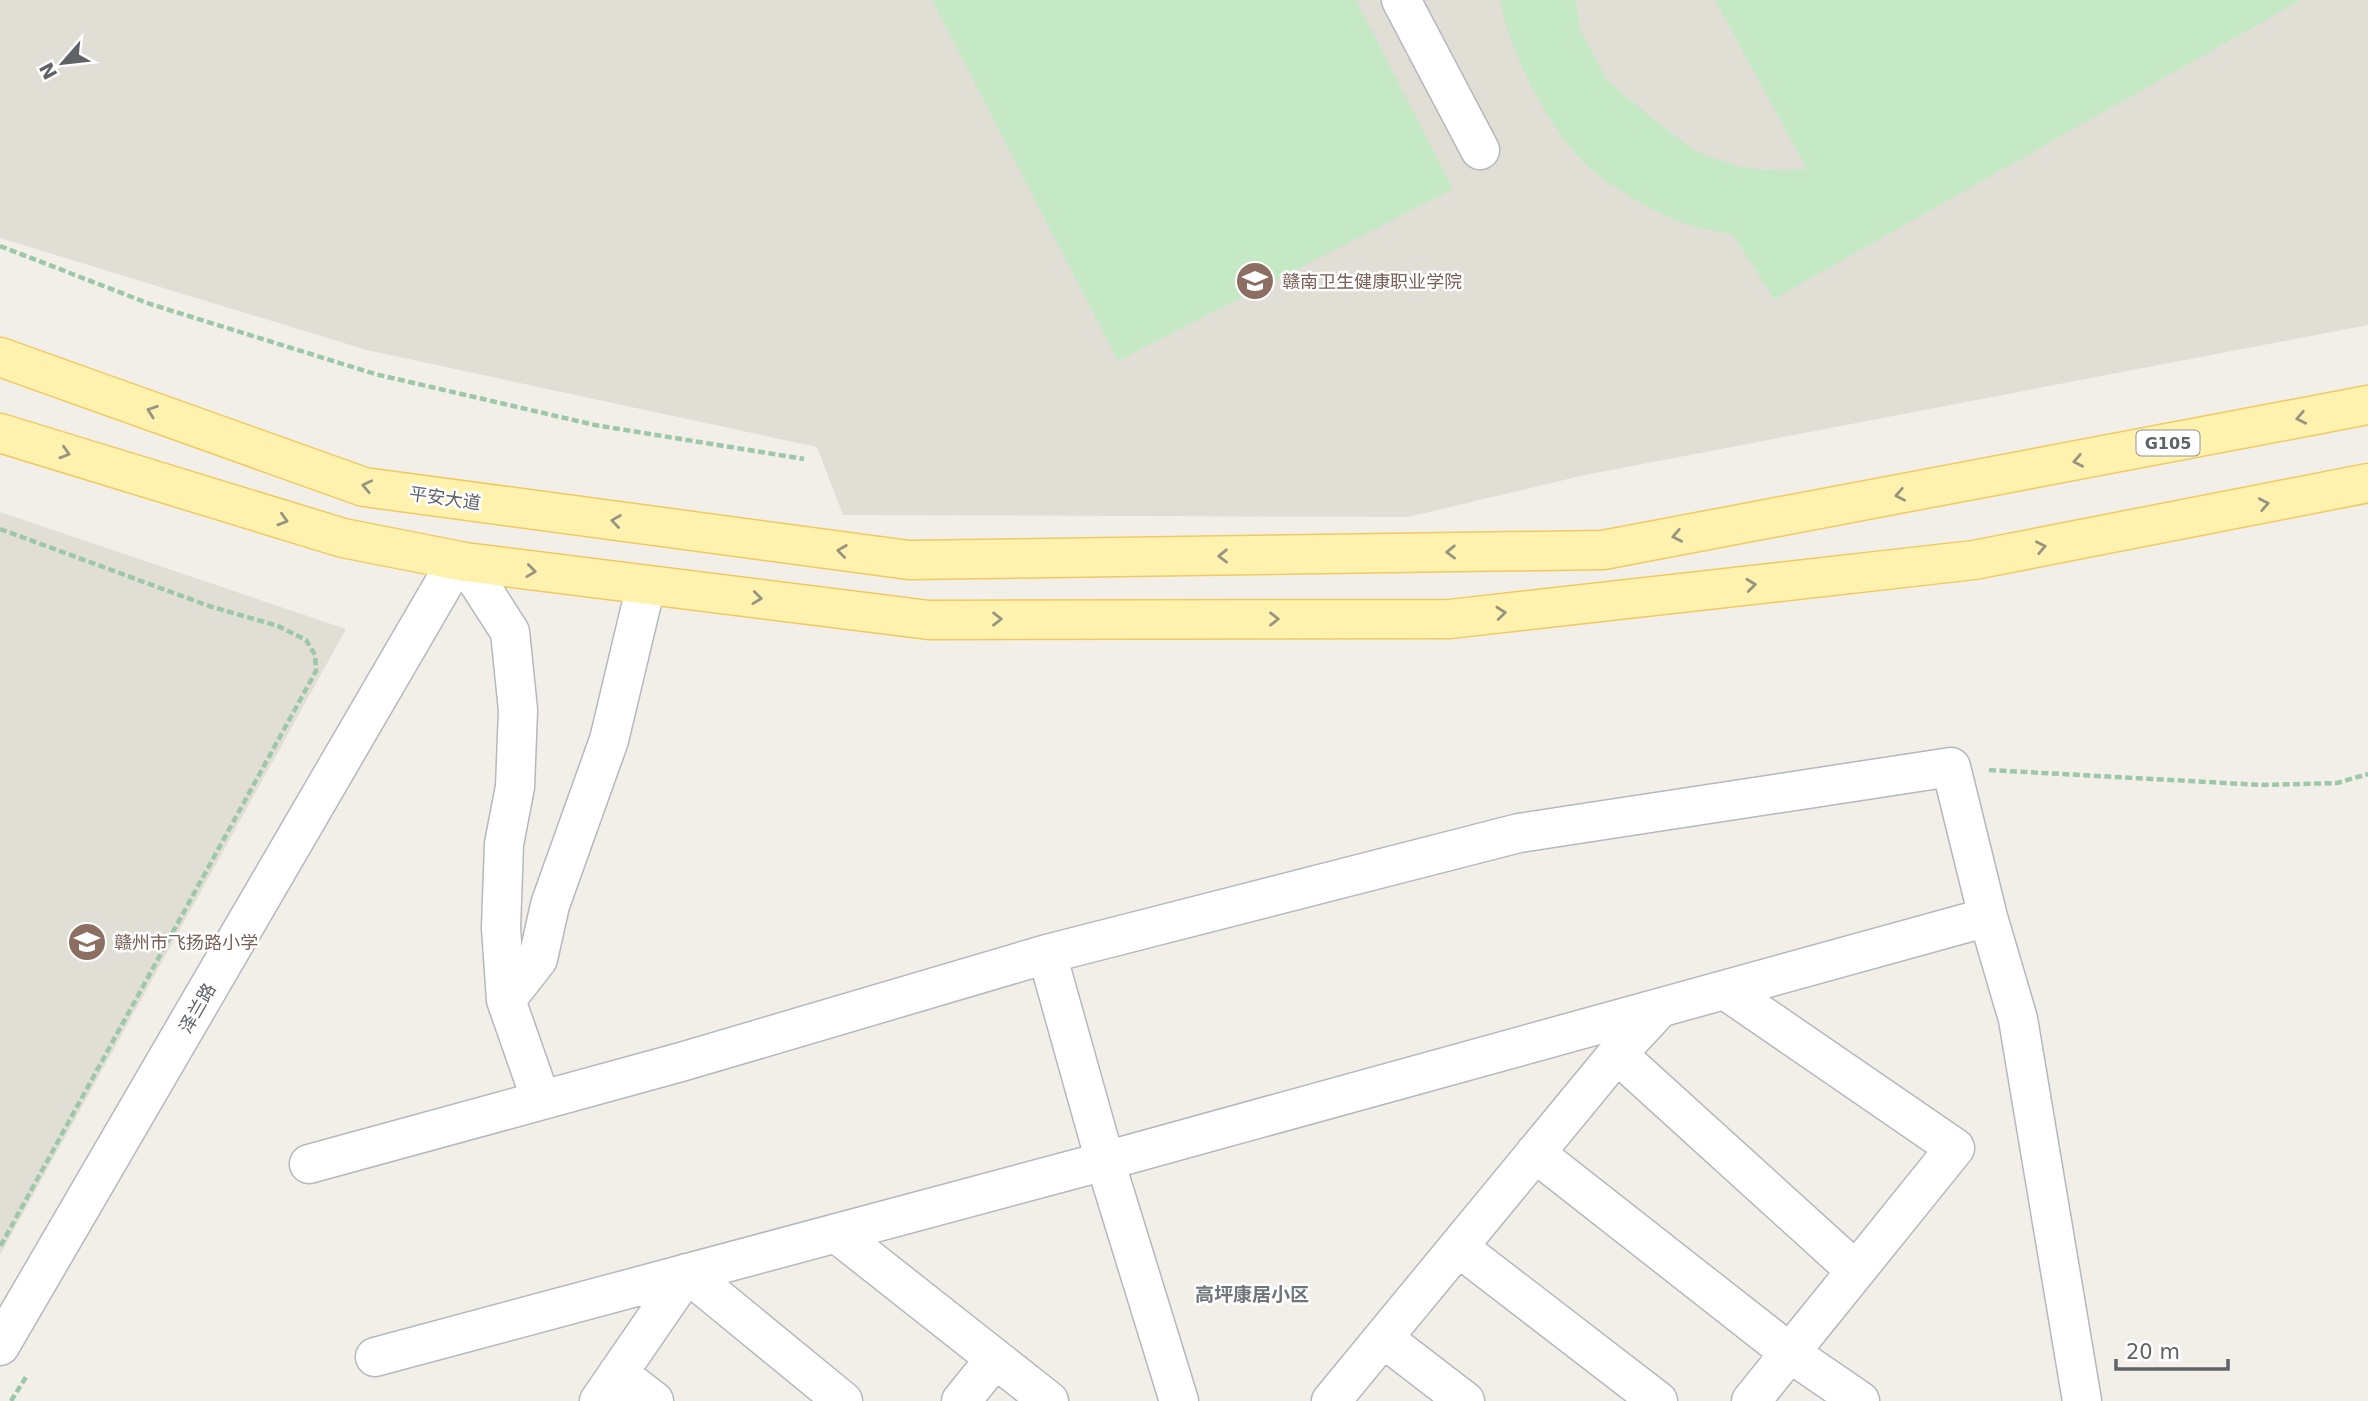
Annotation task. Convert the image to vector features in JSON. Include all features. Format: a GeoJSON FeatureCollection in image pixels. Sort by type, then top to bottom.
{"type":"FeatureCollection","features":[{"type":"Feature","properties":{"kind":"main road","name":"平安大道"},"geometry":{"type":"LineString","coordinates":[[0,356],[364,487],[909,560],[1603,550],[2368,405]]}},
{"type":"Feature","properties":{"kind":"main road"},"geometry":{"type":"LineString","coordinates":[[0,433],[343,538],[461,562],[929,620],[1450,619],[1974,560],[2368,483]]}},
{"type":"Feature","properties":{"kind":"street"},"geometry":{"type":"LineString","coordinates":[[1401,0],[1480,150]]}},
{"type":"Feature","properties":{"kind":"street"},"geometry":{"type":"LineString","coordinates":[[461,562],[510,632],[518,710],[515,787],[504,844],[501,928],[506,1000],[541,1100]]}},
{"type":"Feature","properties":{"kind":"street","name":"泽兰路"},"geometry":{"type":"LineString","coordinates":[[0,1346],[461,562]]}},
{"type":"Feature","properties":{"kind":"street"},"geometry":{"type":"LineString","coordinates":[[506,1000],[538,959],[550,905],[609,740],[646,585]]}},
{"type":"Feature","properties":{"kind":"street"},"geometry":{"type":"LineString","coordinates":[[309,1164],[814,1024],[1048,954],[1519,833],[1951,767],[1988,917],[2018,1019],[2082,1401]]}},
{"type":"Feature","properties":{"kind":"street"},"geometry":{"type":"LineString","coordinates":[[375,1357],[1105,1161],[1988,917]]}},
{"type":"Feature","properties":{"kind":"street"},"geometry":{"type":"LineString","coordinates":[[1048,954],[1105,1161],[1179,1401]]}},
{"type":"Feature","properties":{"kind":"street"},"geometry":{"type":"LineString","coordinates":[[1725,990],[1955,1148],[1751,1401]]}},
{"type":"Feature","properties":{"kind":"street"},"geometry":{"type":"LineString","coordinates":[[1331,1401],[1617,1054],[1661,1007]]}},
{"type":"Feature","properties":{"kind":"street"},"geometry":{"type":"LineString","coordinates":[[1617,1054],[1856,1271]]}},
{"type":"Feature","properties":{"kind":"street"},"geometry":{"type":"LineString","coordinates":[[1535,1153],[1790,1353],[1860,1401]]}},
{"type":"Feature","properties":{"kind":"street"},"geometry":{"type":"LineString","coordinates":[[836,1233],[1049,1401]]}},
{"type":"Feature","properties":{"kind":"street"},"geometry":{"type":"LineString","coordinates":[[1458,1247],[1658,1401]]}},
{"type":"Feature","properties":{"kind":"street"},"geometry":{"type":"LineString","coordinates":[[654,1401],[609,1387],[687,1273]]}},
{"type":"Feature","properties":{"kind":"street"},"geometry":{"type":"LineString","coordinates":[[687,1273],[843,1401]]}},
{"type":"Feature","properties":{"kind":"street"},"geometry":{"type":"LineString","coordinates":[[1383,1338],[1465,1401]]}},
{"type":"Feature","properties":{"kind":"street"},"geometry":{"type":"LineString","coordinates":[[961,1401],[995,1359]]}},
{"type":"Feature","properties":{"kind":"path"},"geometry":{"type":"LineString","coordinates":[[0,246],[150,304],[375,374],[595,425],[804,459]]}},
{"type":"Feature","properties":{"kind":"path"},"geometry":{"type":"LineString","coordinates":[[0,529],[209,606],[278,626],[306,640],[315,654],[316,671],[0,1247]]}},
{"type":"Feature","properties":{"kind":"path"},"geometry":{"type":"LineString","coordinates":[[1951,767],[2262,785],[2337,783],[2368,774]]}},
{"type":"Feature","properties":{"kind":"shaded area","name":"赣南卫生健康职业学院"},"geometry":{"type":"Polygon","coordinates":[[[0,0],[2368,0],[2368,325],[1585,475],[1408,517],[843,515],[817,447],[367,350],[0,238],[0,0]]]}},
{"type":"Feature","properties":{"kind":"shaded area","name":"赣州市飞扬路小学"},"geometry":{"type":"Polygon","coordinates":[[[0,512],[346,629],[0,1255],[0,512]]]}},
{"type":"Feature","properties":{"kind":"green space"},"geometry":{"type":"Polygon","coordinates":[[[932,0],[1356,0],[1453,189],[1118,361],[932,0]]]}},
{"type":"Feature","properties":{"kind":"green space"},"geometry":{"type":"Polygon","coordinates":[[[1500,0],[1576,0],[1580,29],[1607,80],[1695,151],[1736,166],[1762,170],[1807,169],[1715,0],[2301,0],[1774,299],[1733,235],[1686,224],[1651,208],[1602,178],[1578,156],[1562,137],[1534,92],[1513,44],[1500,0]]]}},
{"type":"Feature","properties":{"kind":"place","name":"赣南卫生健康职业学院"},"geometry":{"type":"Point","coordinates":[1255,281]}},
{"type":"Feature","properties":{"kind":"place","name":"赣州市飞扬路小学"},"geometry":{"type":"Point","coordinates":[87,942]}},
{"type":"Feature","properties":{"kind":"district","name":"高坪康居小区"},"geometry":{"type":"Point","coordinates":[1252,1294]}}]}
